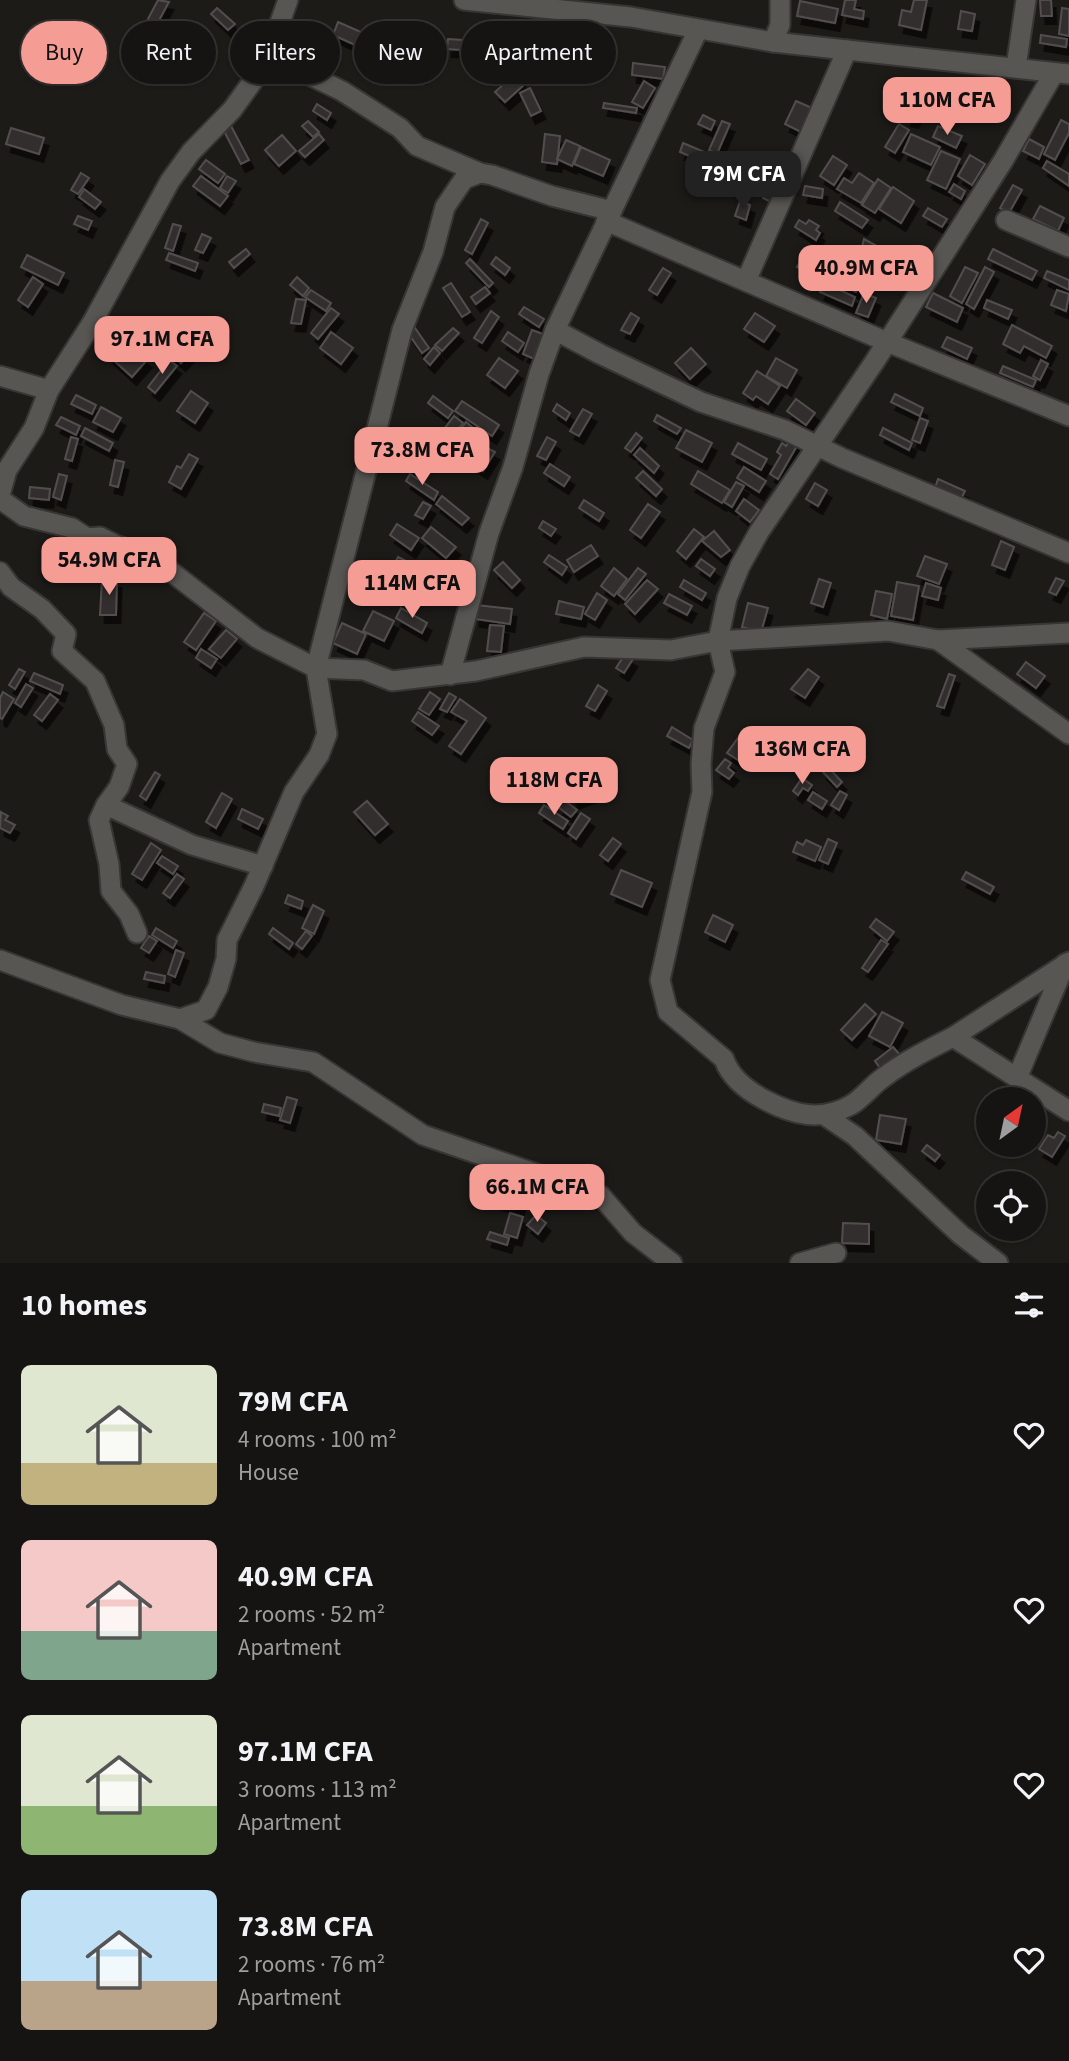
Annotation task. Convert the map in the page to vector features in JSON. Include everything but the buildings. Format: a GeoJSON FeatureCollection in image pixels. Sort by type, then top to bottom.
{"type":"FeatureCollection","features":[{"type":"Feature","properties":{"kind":"street"},"geometry":{"type":"LineString","coordinates":[[280,21],[288,0]]}},
{"type":"Feature","properties":{"kind":"street"},"geometry":{"type":"LineString","coordinates":[[464,0],[629,9],[698,30],[774,42],[1061,74],[887,342],[758,533],[740,566],[727,598],[718,641],[725,672],[704,728],[702,792],[660,980],[668,1013],[716,1051],[724,1059],[728,1070],[753,1093],[788,1112],[824,1115],[852,1105],[884,1077],[1005,1006],[1067,963]]}},
{"type":"Feature","properties":{"kind":"street"},"geometry":{"type":"LineString","coordinates":[[774,42],[779,25],[780,0]]}},
{"type":"Feature","properties":{"kind":"street"},"geometry":{"type":"LineString","coordinates":[[1016,67],[1026,0]]}},
{"type":"Feature","properties":{"kind":"street"},"geometry":{"type":"LineString","coordinates":[[450,675],[489,533],[513,467],[555,330],[698,30]]}},
{"type":"Feature","properties":{"kind":"street"},"geometry":{"type":"LineString","coordinates":[[746,281],[847,50]]}},
{"type":"Feature","properties":{"kind":"street"},"geometry":{"type":"LineString","coordinates":[[250,84],[232,110],[191,152],[170,181],[92,323],[48,390],[34,429],[7,470],[0,490],[24,516],[72,528],[87,538],[100,537],[117,546],[152,557],[257,638],[316,667],[364,670],[392,681],[450,675],[584,647],[671,650],[718,641],[888,631],[938,640],[1069,633]]}},
{"type":"Feature","properties":{"kind":"street"},"geometry":{"type":"LineString","coordinates":[[328,84],[400,128],[417,146],[480,173],[609,216],[746,281],[1069,416]]}},
{"type":"Feature","properties":{"kind":"street"},"geometry":{"type":"LineString","coordinates":[[180,1018],[206,1010],[218,987],[228,940],[294,792],[319,755],[327,733],[316,667],[405,320],[433,253],[445,207],[464,179],[480,173]]}},
{"type":"Feature","properties":{"kind":"street"},"geometry":{"type":"LineString","coordinates":[[1006,220],[1069,247]]}},
{"type":"Feature","properties":{"kind":"street"},"geometry":{"type":"LineString","coordinates":[[555,330],[589,349],[701,401],[785,430],[867,469],[1069,553]]}},
{"type":"Feature","properties":{"kind":"street"},"geometry":{"type":"LineString","coordinates":[[0,376],[48,390]]}},
{"type":"Feature","properties":{"kind":"street"},"geometry":{"type":"LineString","coordinates":[[0,572],[11,587],[42,610],[66,634],[62,652],[95,681],[114,725],[117,748],[127,764],[119,786],[99,820],[110,864],[111,891],[129,914],[137,933]]}},
{"type":"Feature","properties":{"kind":"street"},"geometry":{"type":"LineString","coordinates":[[938,640],[1069,734]]}},
{"type":"Feature","properties":{"kind":"street"},"geometry":{"type":"LineString","coordinates":[[106,805],[192,845],[263,866]]}},
{"type":"Feature","properties":{"kind":"street"},"geometry":{"type":"LineString","coordinates":[[0,960],[122,1005],[180,1018],[220,1043],[313,1062],[423,1135],[601,1196],[633,1233],[672,1263]]}},
{"type":"Feature","properties":{"kind":"street"},"geometry":{"type":"LineString","coordinates":[[1017,1077],[1067,963]]}},
{"type":"Feature","properties":{"kind":"street"},"geometry":{"type":"LineString","coordinates":[[953,1037],[1069,1111]]}},
{"type":"Feature","properties":{"kind":"street"},"geometry":{"type":"LineString","coordinates":[[852,1105],[855,1136]]}},
{"type":"Feature","properties":{"kind":"street"},"geometry":{"type":"LineString","coordinates":[[824,1115],[855,1136],[961,1235],[998,1263]]}},
{"type":"Feature","properties":{"kind":"street"},"geometry":{"type":"LineString","coordinates":[[800,1263],[836,1252]]}}]}
